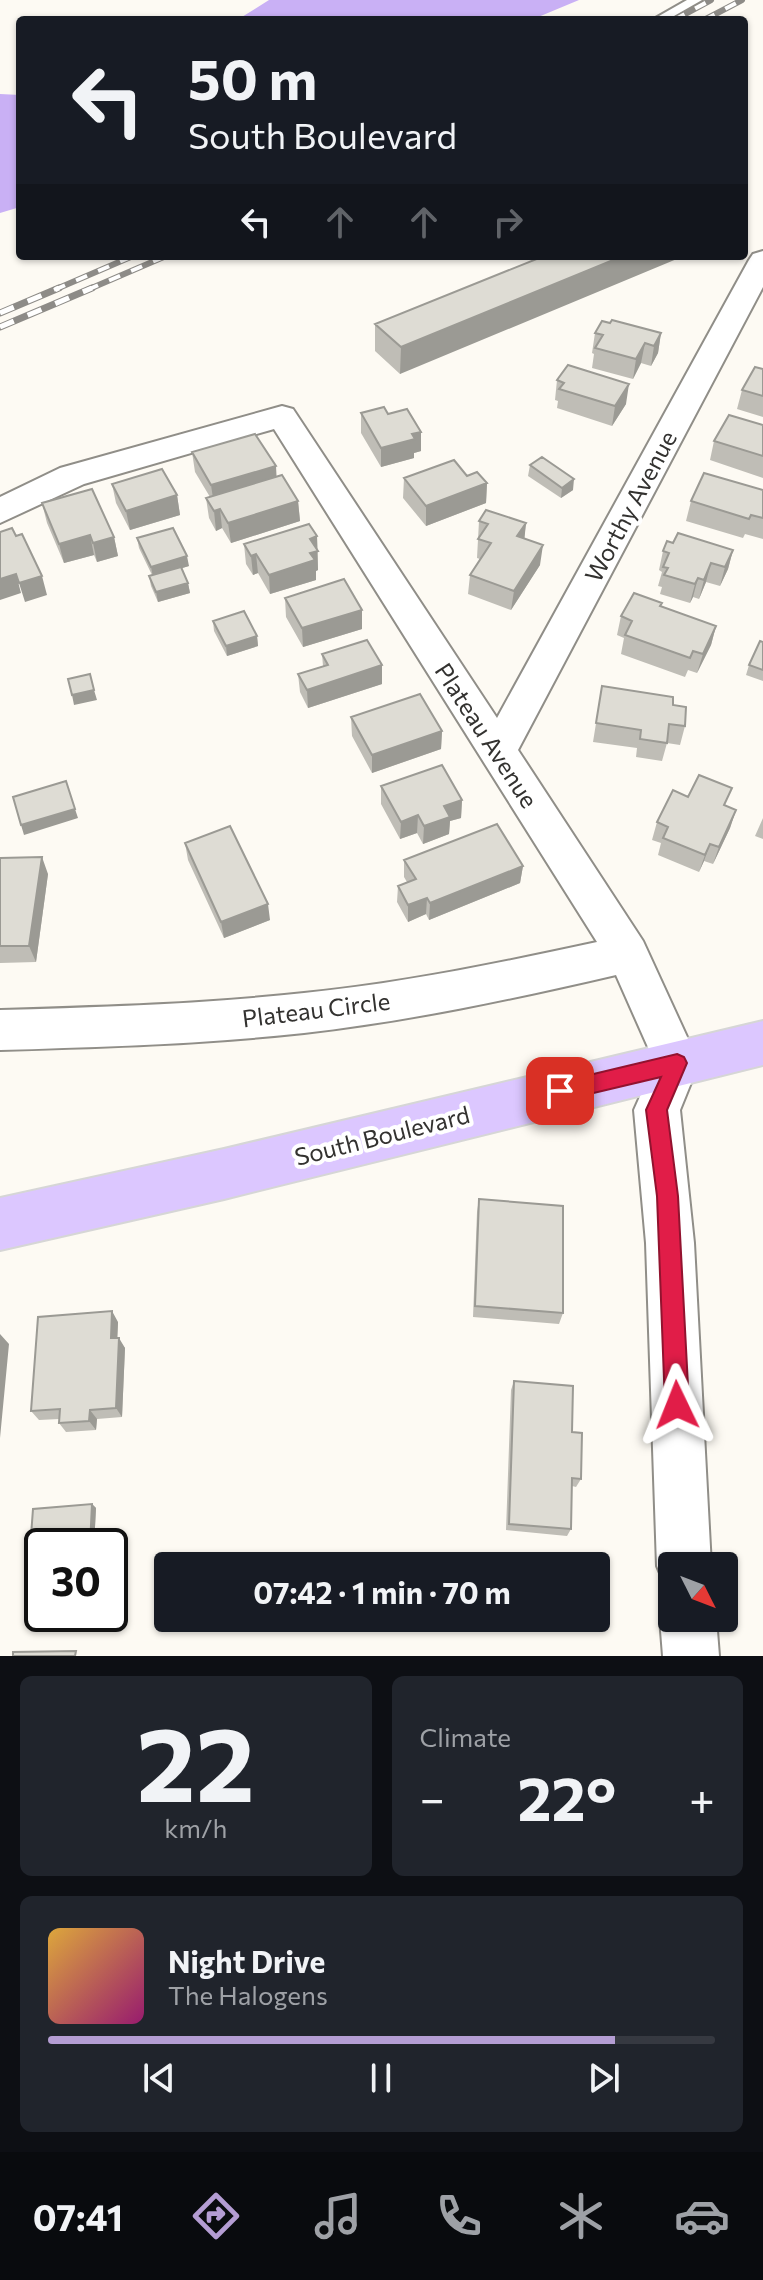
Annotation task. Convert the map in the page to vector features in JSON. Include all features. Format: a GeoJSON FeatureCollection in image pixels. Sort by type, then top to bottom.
{"type":"FeatureCollection","features":[{"type":"Feature","properties":{"kind":"main road","name":"South Boulevard"},"geometry":{"type":"LineString","coordinates":[[0,1224],[224,1174],[763,1043]]}},
{"type":"Feature","properties":{"kind":"street","name":"Worthy Avenue"},"geometry":{"type":"LineString","coordinates":[[498,751],[763,260]]}},
{"type":"Feature","properties":{"kind":"street","name":"Plateau Avenue"},"geometry":{"type":"LineString","coordinates":[[0,511],[72,476],[282,416],[628,954],[677,1063]]}},
{"type":"Feature","properties":{"kind":"street","name":"Plateau Circle"},"geometry":{"type":"LineString","coordinates":[[0,1030],[138,1026],[305,1013],[479,987],[628,954]]}},
{"type":"Feature","properties":{"kind":"street"},"geometry":{"type":"LineString","coordinates":[[677,1063],[657,1110],[670,1243],[683,1552]]}},
{"type":"Feature","properties":{"kind":"street"},"geometry":{"type":"LineString","coordinates":[[689,1632],[691,1656]]}},
{"type":"Feature","properties":{"kind":"lane"},"geometry":{"type":"LineString","coordinates":[[666,16],[696,0]]}},
{"type":"Feature","properties":{"kind":"shaded area"},"geometry":{"type":"Polygon","coordinates":[[[269,0],[579,0],[541,16],[243,16],[269,0]]]}},
{"type":"Feature","properties":{"kind":"shaded area"},"geometry":{"type":"Polygon","coordinates":[[[0,94],[16,95],[16,208],[0,213],[0,94]]]}},
{"type":"Feature","properties":{"kind":"building"},"geometry":{"type":"Polygon","coordinates":[[[534,260],[613,260],[401,347],[375,324],[534,260]]]}},
{"type":"Feature","properties":{"kind":"building"},"geometry":{"type":"Polygon","coordinates":[[[612,320],[661,333],[654,346],[645,343],[636,359],[595,348],[603,335],[595,333],[602,321],[610,323],[612,320]]]}},
{"type":"Feature","properties":{"kind":"building"},"geometry":{"type":"Polygon","coordinates":[[[568,365],[629,384],[615,406],[559,389],[564,383],[557,380],[568,365]]]}},
{"type":"Feature","properties":{"kind":"building"},"geometry":{"type":"Polygon","coordinates":[[[755,367],[763,369],[763,396],[742,390],[755,367]]]}},
{"type":"Feature","properties":{"kind":"building"},"geometry":{"type":"Polygon","coordinates":[[[384,407],[388,414],[407,409],[421,432],[412,434],[415,439],[381,448],[361,413],[384,407]]]}},
{"type":"Feature","properties":{"kind":"building"},"geometry":{"type":"Polygon","coordinates":[[[729,415],[763,425],[763,456],[714,441],[729,415]]]}},
{"type":"Feature","properties":{"kind":"building"},"geometry":{"type":"Polygon","coordinates":[[[255,434],[276,466],[211,485],[192,452],[255,434]]]}},
{"type":"Feature","properties":{"kind":"building"},"geometry":{"type":"Polygon","coordinates":[[[542,457],[574,479],[562,488],[530,465],[542,457]]]}},
{"type":"Feature","properties":{"kind":"building"},"geometry":{"type":"Polygon","coordinates":[[[454,460],[467,476],[477,472],[487,483],[426,506],[404,478],[454,460]]]}},
{"type":"Feature","properties":{"kind":"building"},"geometry":{"type":"Polygon","coordinates":[[[162,469],[177,495],[126,511],[112,484],[162,469]]]}},
{"type":"Feature","properties":{"kind":"building"},"geometry":{"type":"Polygon","coordinates":[[[704,473],[763,490],[763,518],[751,515],[749,519],[691,501],[704,473]]]}},
{"type":"Feature","properties":{"kind":"building"},"geometry":{"type":"Polygon","coordinates":[[[282,475],[298,501],[228,523],[220,509],[214,511],[206,498],[282,475]]]}},
{"type":"Feature","properties":{"kind":"building"},"geometry":{"type":"Polygon","coordinates":[[[92,489],[114,537],[93,543],[90,535],[59,544],[42,503],[92,489]]]}},
{"type":"Feature","properties":{"kind":"building"},"geometry":{"type":"Polygon","coordinates":[[[486,510],[526,523],[517,536],[543,545],[514,591],[470,575],[491,543],[478,539],[488,524],[479,521],[486,510]]]}},
{"type":"Feature","properties":{"kind":"building"},"geometry":{"type":"Polygon","coordinates":[[[309,524],[317,536],[310,539],[318,551],[310,553],[315,560],[269,575],[256,554],[251,556],[244,544],[309,524]]]}},
{"type":"Feature","properties":{"kind":"building"},"geometry":{"type":"Polygon","coordinates":[[[12,528],[16,536],[22,534],[42,576],[19,583],[16,574],[0,579],[0,532],[12,528]]]}},
{"type":"Feature","properties":{"kind":"building"},"geometry":{"type":"Polygon","coordinates":[[[173,528],[187,556],[151,567],[137,538],[173,528]]]}},
{"type":"Feature","properties":{"kind":"building"},"geometry":{"type":"Polygon","coordinates":[[[678,533],[733,550],[725,567],[711,563],[704,580],[698,578],[695,584],[664,575],[668,568],[663,567],[669,553],[663,551],[667,541],[673,543],[678,533]]]}},
{"type":"Feature","properties":{"kind":"building"},"geometry":{"type":"Polygon","coordinates":[[[181,567],[188,583],[156,592],[149,576],[181,567]]]}},
{"type":"Feature","properties":{"kind":"building"},"geometry":{"type":"Polygon","coordinates":[[[344,579],[362,610],[302,628],[285,598],[344,579]]]}},
{"type":"Feature","properties":{"kind":"building"},"geometry":{"type":"Polygon","coordinates":[[[634,593],[716,626],[703,654],[693,651],[690,658],[625,635],[632,621],[621,616],[634,593]]]}},
{"type":"Feature","properties":{"kind":"building"},"geometry":{"type":"Polygon","coordinates":[[[244,611],[257,636],[226,646],[213,621],[244,611]]]}},
{"type":"Feature","properties":{"kind":"building"},"geometry":{"type":"Polygon","coordinates":[[[367,640],[382,665],[307,690],[298,674],[328,665],[322,654],[367,640]]]}},
{"type":"Feature","properties":{"kind":"building"},"geometry":{"type":"Polygon","coordinates":[[[760,641],[763,642],[763,670],[749,665],[760,641]]]}},
{"type":"Feature","properties":{"kind":"building"},"geometry":{"type":"Polygon","coordinates":[[[90,674],[94,690],[72,695],[68,679],[90,674]]]}},
{"type":"Feature","properties":{"kind":"building"},"geometry":{"type":"Polygon","coordinates":[[[602,686],[673,697],[673,705],[686,707],[685,726],[669,724],[667,743],[640,739],[641,730],[596,723],[602,686]]]}},
{"type":"Feature","properties":{"kind":"building"},"geometry":{"type":"Polygon","coordinates":[[[420,694],[442,731],[372,755],[351,717],[420,694]]]}},
{"type":"Feature","properties":{"kind":"building"},"geometry":{"type":"Polygon","coordinates":[[[442,765],[462,800],[444,806],[450,817],[424,826],[418,815],[401,822],[381,786],[442,765]]]}},
{"type":"Feature","properties":{"kind":"building"},"geometry":{"type":"Polygon","coordinates":[[[699,775],[732,788],[724,805],[736,810],[719,847],[710,844],[705,855],[663,838],[668,827],[657,822],[673,790],[688,797],[699,775]]]}},
{"type":"Feature","properties":{"kind":"building"},"geometry":{"type":"Polygon","coordinates":[[[66,781],[75,809],[21,825],[13,797],[66,781]]]}},
{"type":"Feature","properties":{"kind":"building"},"geometry":{"type":"Polygon","coordinates":[[[497,824],[523,866],[430,903],[427,898],[408,905],[398,886],[416,879],[404,860],[497,824]]]}},
{"type":"Feature","properties":{"kind":"building"},"geometry":{"type":"Polygon","coordinates":[[[230,826],[268,904],[221,922],[185,843],[230,826]]]}},
{"type":"Feature","properties":{"kind":"building"},"geometry":{"type":"Polygon","coordinates":[[[42,857],[29,946],[0,946],[0,858],[42,857]]]}},
{"type":"Feature","properties":{"kind":"building"},"geometry":{"type":"Polygon","coordinates":[[[479,1199],[563,1206],[563,1313],[475,1306],[479,1199]]]}},
{"type":"Feature","properties":{"kind":"building"},"geometry":{"type":"Polygon","coordinates":[[[112,1311],[111,1338],[119,1338],[116,1408],[90,1410],[89,1421],[59,1423],[60,1409],[31,1411],[38,1317],[112,1311]]]}},
{"type":"Feature","properties":{"kind":"building"},"geometry":{"type":"Polygon","coordinates":[[[514,1381],[573,1386],[572,1432],[582,1433],[581,1479],[572,1478],[571,1529],[509,1524],[514,1381]]]}},
{"type":"Feature","properties":{"kind":"building"},"geometry":{"type":"Polygon","coordinates":[[[92,1504],[91,1528],[32,1528],[33,1509],[92,1504]]]}},
{"type":"Feature","properties":{"kind":"building"},"geometry":{"type":"Polygon","coordinates":[[[76,1651],[75,1656],[13,1656],[13,1652],[76,1651]]]}},
{"type":"Feature","properties":{"kind":"railway"},"geometry":{"type":"LineString","coordinates":[[681,16],[711,0]]}},
{"type":"Feature","properties":{"kind":"railway"},"geometry":{"type":"LineString","coordinates":[[712,16],[742,0]]}},
{"type":"Feature","properties":{"kind":"railway"},"geometry":{"type":"LineString","coordinates":[[54,290],[124,260]]}},
{"type":"Feature","properties":{"kind":"railway"},"geometry":{"type":"LineString","coordinates":[[87,290],[157,260]]}},
{"type":"Feature","properties":{"kind":"railway"},"geometry":{"type":"LineString","coordinates":[[0,313],[59,288]]}},
{"type":"Feature","properties":{"kind":"railway"},"geometry":{"type":"LineString","coordinates":[[0,327],[92,288]]}},
{"type":"Feature","properties":{"kind":"route"},"geometry":{"type":"LineString","coordinates":[[560,1091],[677,1063],[657,1110],[667,1196],[677,1405]]}}]}
